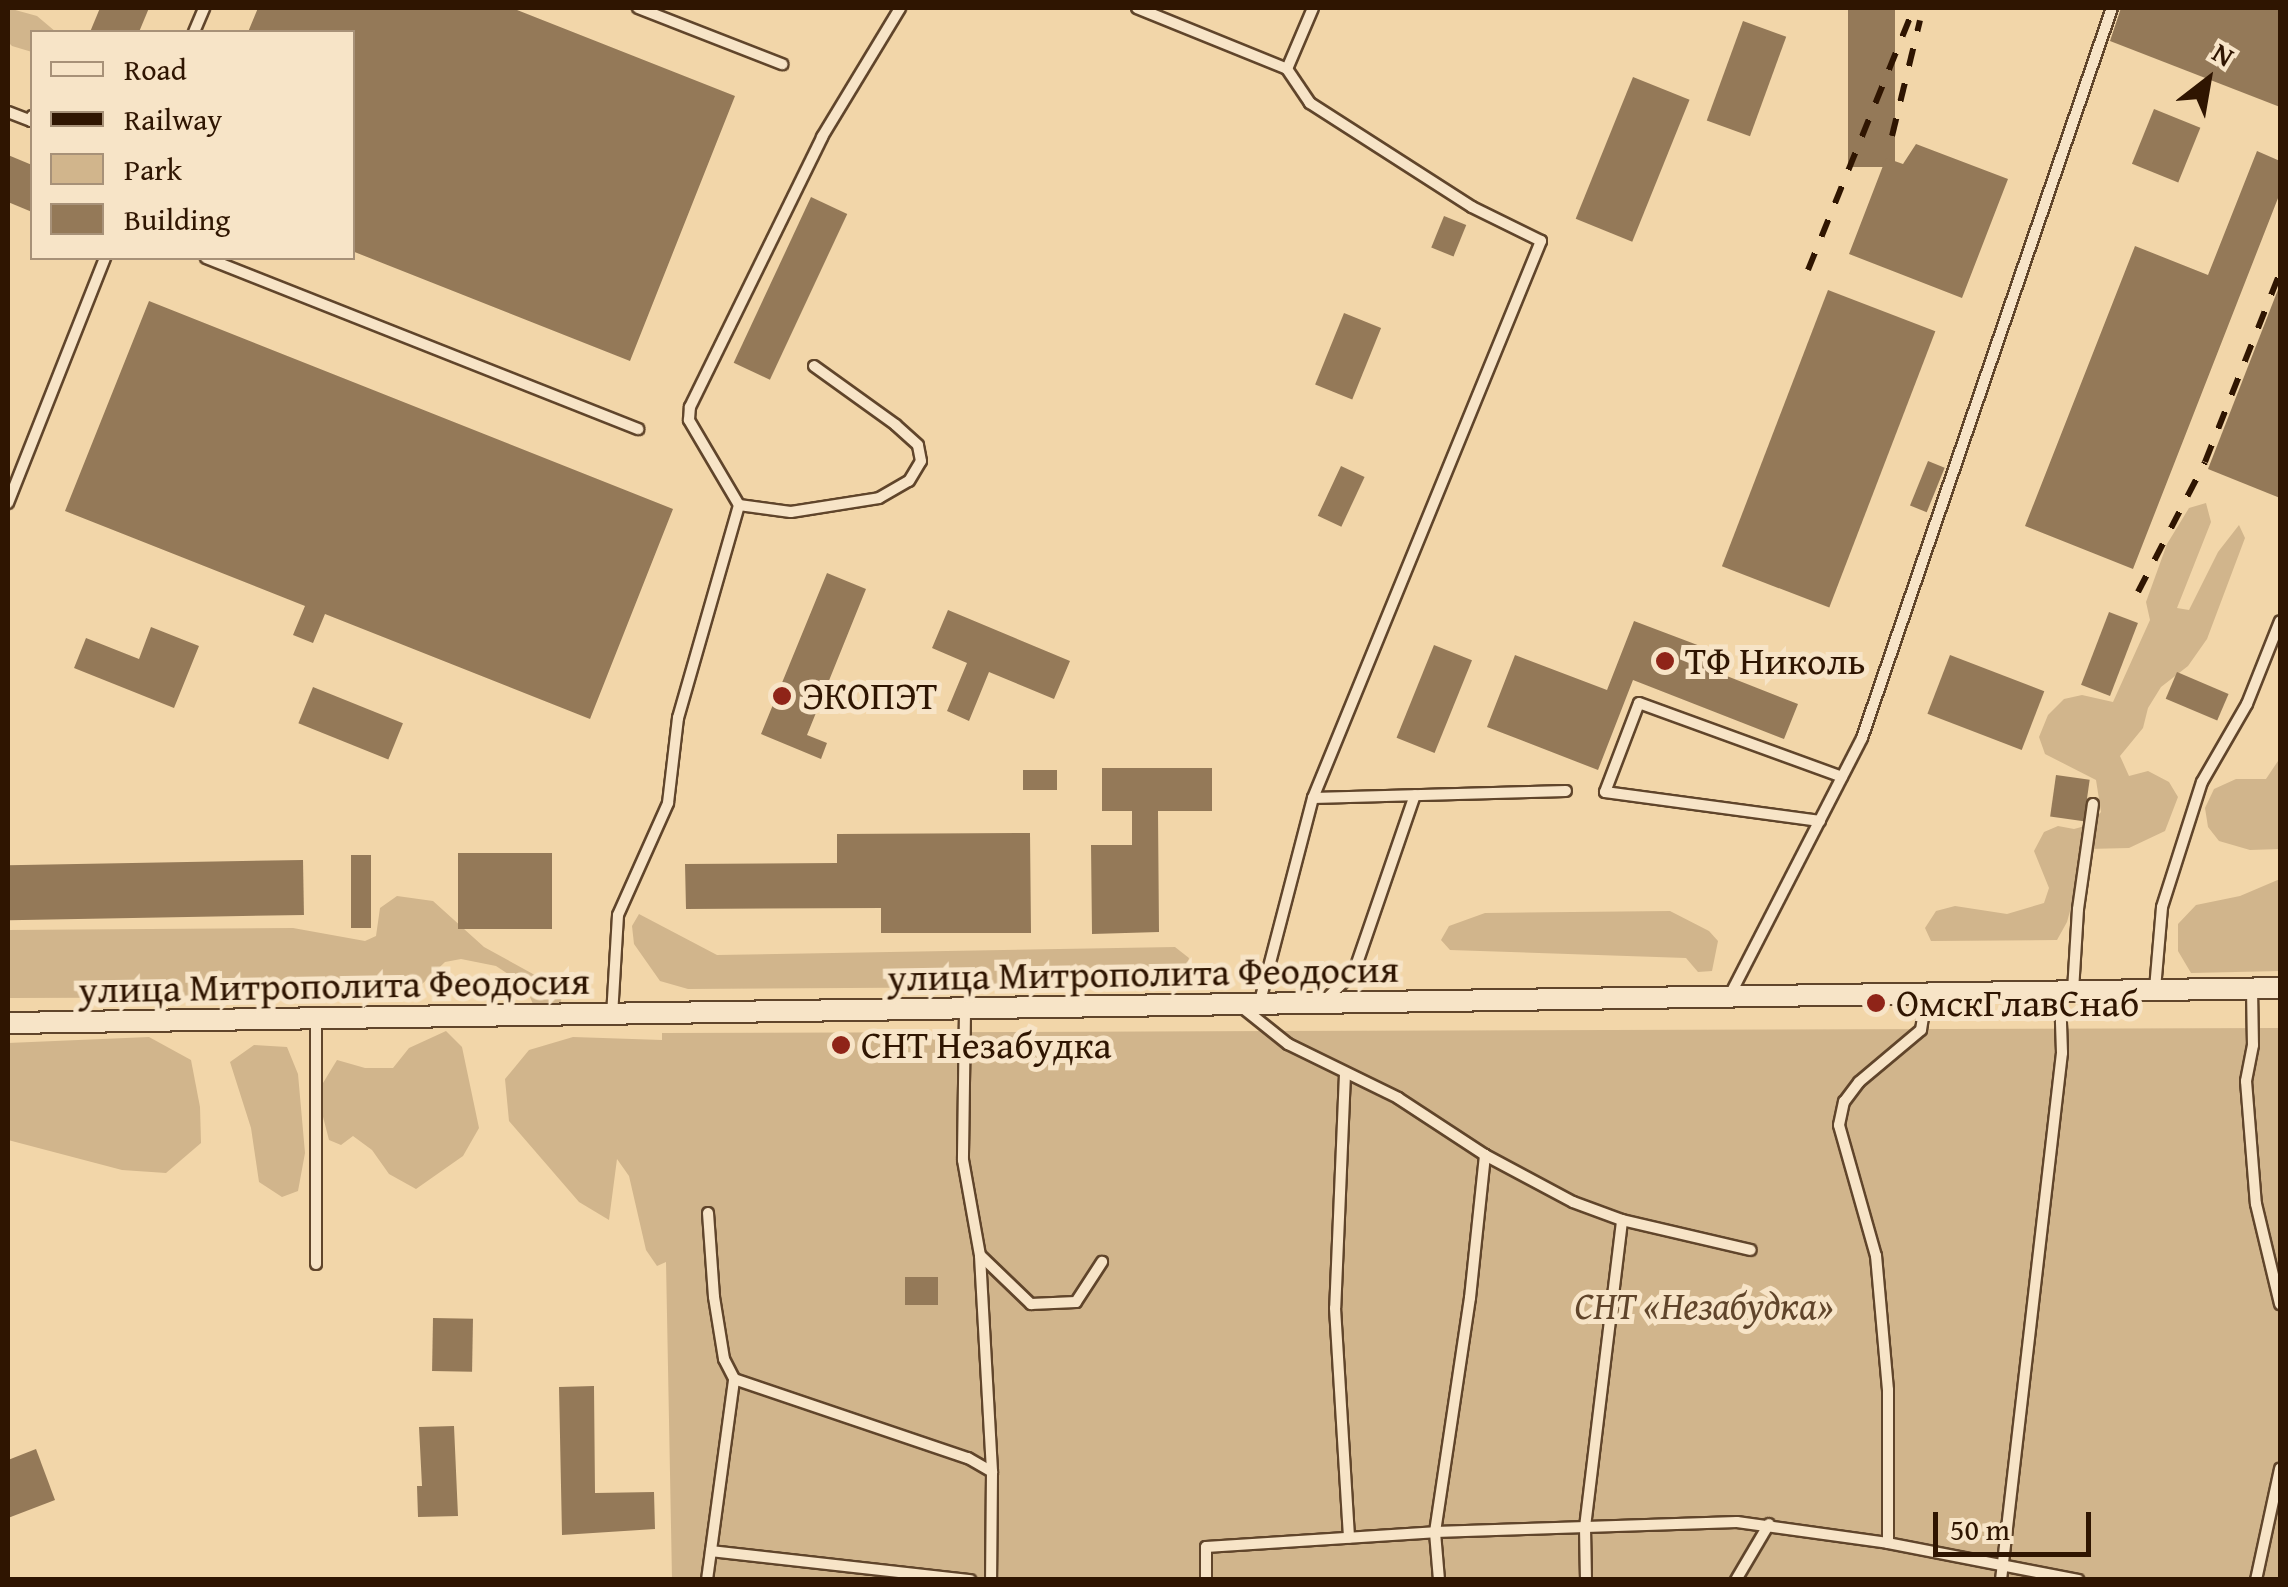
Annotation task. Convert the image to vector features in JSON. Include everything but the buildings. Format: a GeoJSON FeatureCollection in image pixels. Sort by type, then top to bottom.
{"type":"FeatureCollection","features":[{"type":"Feature","properties":{"kind":"street","name":"улица Митрополита Феодосия"},"geometry":{"type":"LineString","coordinates":[[8,1023],[965,1012],[2280,988]]}},
{"type":"Feature","properties":{"kind":"lane"},"geometry":{"type":"LineString","coordinates":[[638,8],[782,64]]}},
{"type":"Feature","properties":{"kind":"lane"},"geometry":{"type":"LineString","coordinates":[[612,1017],[618,915],[668,803],[678,718],[738,505],[689,420],[690,407],[822,136],[900,8]]}},
{"type":"Feature","properties":{"kind":"lane"},"geometry":{"type":"LineString","coordinates":[[1137,8],[1287,70],[1310,103],[1472,207],[1541,241],[1313,798],[1250,1007],[1288,1044],[1398,1098],[1485,1155],[1572,1202],[1622,1220],[1751,1250]]}},
{"type":"Feature","properties":{"kind":"lane"},"geometry":{"type":"LineString","coordinates":[[1287,70],[1312,8]]}},
{"type":"Feature","properties":{"kind":"lane"},"geometry":{"type":"LineString","coordinates":[[1729,996],[1862,738],[2112,8]]}},
{"type":"Feature","properties":{"kind":"lane"},"geometry":{"type":"LineString","coordinates":[[8,503],[104,260]]}},
{"type":"Feature","properties":{"kind":"lane"},"geometry":{"type":"LineString","coordinates":[[211,260],[638,429]]}},
{"type":"Feature","properties":{"kind":"lane"},"geometry":{"type":"LineString","coordinates":[[738,505],[792,512],[880,498],[908,480],[922,461],[918,445],[896,425],[814,366]]}},
{"type":"Feature","properties":{"kind":"lane"},"geometry":{"type":"LineString","coordinates":[[2155,990],[2162,907],[2202,782],[2246,704],[2280,621]]}},
{"type":"Feature","properties":{"kind":"lane"},"geometry":{"type":"LineString","coordinates":[[1820,821],[1604,792],[1639,704],[1842,777]]}},
{"type":"Feature","properties":{"kind":"lane"},"geometry":{"type":"LineString","coordinates":[[1313,798],[1566,791]]}},
{"type":"Feature","properties":{"kind":"lane"},"geometry":{"type":"LineString","coordinates":[[1320,1005],[1354,972],[1415,795]]}},
{"type":"Feature","properties":{"kind":"lane"},"geometry":{"type":"LineString","coordinates":[[2002,1580],[2066,991],[2093,804]]}},
{"type":"Feature","properties":{"kind":"lane"},"geometry":{"type":"LineString","coordinates":[[2252,989],[2253,1046],[2246,1081],[2256,1204],[2280,1304]]}},
{"type":"Feature","properties":{"kind":"lane"},"geometry":{"type":"LineString","coordinates":[[1888,1543],[1888,1390],[1876,1256],[1839,1125],[1844,1102],[1859,1082],[1921,1030],[1927,993]]}},
{"type":"Feature","properties":{"kind":"lane"},"geometry":{"type":"LineString","coordinates":[[965,1012],[962,1160],[980,1255],[992,1472],[991,1580]]}},
{"type":"Feature","properties":{"kind":"lane"},"geometry":{"type":"LineString","coordinates":[[316,1018],[316,1264]]}},
{"type":"Feature","properties":{"kind":"lane"},"geometry":{"type":"LineString","coordinates":[[1344,1074],[1336,1308],[1348,1538]]}},
{"type":"Feature","properties":{"kind":"lane"},"geometry":{"type":"LineString","coordinates":[[1439,1580],[1434,1532],[1470,1298],[1485,1155]]}},
{"type":"Feature","properties":{"kind":"lane"},"geometry":{"type":"LineString","coordinates":[[707,1580],[734,1378],[724,1359],[714,1297],[708,1213]]}},
{"type":"Feature","properties":{"kind":"lane"},"geometry":{"type":"LineString","coordinates":[[1586,1580],[1585,1527],[1622,1220]]}},
{"type":"Feature","properties":{"kind":"lane"},"geometry":{"type":"LineString","coordinates":[[980,1255],[1031,1304],[1076,1302],[1102,1262]]}},
{"type":"Feature","properties":{"kind":"lane"},"geometry":{"type":"LineString","coordinates":[[734,1378],[968,1458],[992,1472]]}},
{"type":"Feature","properties":{"kind":"lane"},"geometry":{"type":"LineString","coordinates":[[2256,1580],[2280,1469]]}},
{"type":"Feature","properties":{"kind":"lane"},"geometry":{"type":"LineString","coordinates":[[1206,1580],[1206,1547],[1434,1532],[1768,1524],[2078,1580]]}},
{"type":"Feature","properties":{"kind":"lane"},"geometry":{"type":"LineString","coordinates":[[1736,1580],[1768,1524]]}},
{"type":"Feature","properties":{"kind":"lane"},"geometry":{"type":"LineString","coordinates":[[711,1550],[970,1580]]}},
{"type":"Feature","properties":{"kind":"green space"},"geometry":{"type":"Polygon","coordinates":[[[8,8],[37,16],[54,30],[30,30],[30,51],[8,42],[8,8]]]}},
{"type":"Feature","properties":{"kind":"green space"},"geometry":{"type":"Polygon","coordinates":[[[2206,503],[2211,522],[2177,608],[2189,610],[2218,552],[2239,525],[2245,538],[2207,639],[2188,666],[2161,687],[2148,708],[2143,728],[2120,756],[2129,776],[2148,771],[2169,782],[2178,797],[2165,831],[2129,848],[2087,849],[2067,922],[2057,940],[1931,941],[1925,928],[1936,911],[1955,906],[2007,914],[2044,903],[2049,888],[2034,851],[2044,832],[2058,826],[2074,829],[2089,825],[2101,812],[2096,780],[2045,754],[2039,737],[2048,715],[2064,699],[2082,695],[2113,702],[2150,620],[2146,602],[2167,544],[2189,508],[2206,503]]]}},
{"type":"Feature","properties":{"kind":"green space"},"geometry":{"type":"Polygon","coordinates":[[[2280,758],[2280,849],[2250,850],[2219,841],[2208,827],[2205,808],[2214,789],[2236,779],[2266,779],[2280,758]]]}},
{"type":"Feature","properties":{"kind":"green space"},"geometry":{"type":"Polygon","coordinates":[[[2280,879],[2280,971],[2191,973],[2178,951],[2178,924],[2196,905],[2240,896],[2280,879]]]}},
{"type":"Feature","properties":{"kind":"green space"},"geometry":{"type":"Polygon","coordinates":[[[397,896],[433,901],[484,947],[562,990],[561,1002],[551,1009],[535,1009],[525,985],[496,966],[461,959],[445,962],[421,985],[399,994],[373,997],[8,998],[8,930],[293,928],[365,941],[376,936],[380,908],[397,896]]]}},
{"type":"Feature","properties":{"kind":"green space"},"geometry":{"type":"Polygon","coordinates":[[[1670,911],[1709,931],[1718,941],[1712,971],[1698,972],[1686,958],[1450,950],[1441,940],[1449,926],[1485,913],[1670,911]]]}},
{"type":"Feature","properties":{"kind":"green space"},"geometry":{"type":"Polygon","coordinates":[[[639,914],[717,955],[1175,947],[1189,958],[1185,976],[1177,986],[688,989],[660,981],[634,944],[632,926],[639,914]]]}},
{"type":"Feature","properties":{"kind":"green space","name":"СНТ «Незабудка»"},"geometry":{"type":"Polygon","coordinates":[[[2280,1028],[2280,1579],[672,1579],[666,1262],[657,1266],[646,1250],[629,1176],[617,1159],[609,1220],[579,1202],[509,1121],[505,1079],[529,1050],[573,1037],[662,1040],[662,1033],[2280,1028]]]}},
{"type":"Feature","properties":{"kind":"green space"},"geometry":{"type":"Polygon","coordinates":[[[446,1031],[462,1047],[479,1128],[463,1156],[416,1189],[389,1174],[372,1150],[353,1136],[341,1145],[329,1140],[321,1109],[323,1083],[337,1060],[365,1068],[393,1068],[409,1048],[446,1031]]]}},
{"type":"Feature","properties":{"kind":"green space"},"geometry":{"type":"Polygon","coordinates":[[[149,1037],[191,1060],[200,1107],[201,1143],[166,1173],[122,1170],[8,1140],[8,1043],[149,1037]]]}},
{"type":"Feature","properties":{"kind":"green space"},"geometry":{"type":"Polygon","coordinates":[[[254,1045],[287,1047],[298,1074],[305,1153],[298,1191],[282,1197],[259,1182],[251,1128],[230,1062],[254,1045]]]}},
{"type":"Feature","properties":{"kind":"railway"},"geometry":{"type":"LineString","coordinates":[[1808,270],[1914,8]]}},
{"type":"Feature","properties":{"kind":"railway"},"geometry":{"type":"LineString","coordinates":[[1892,136],[1920,20]]}},
{"type":"Feature","properties":{"kind":"railway"},"geometry":{"type":"LineString","coordinates":[[2138,592],[2205,462],[2280,273]]}},
{"type":"Feature","properties":{"kind":"place","name":"ТФ Николь"},"geometry":{"type":"Point","coordinates":[1665,661]}},
{"type":"Feature","properties":{"kind":"place","name":"ЭКОПЭТ"},"geometry":{"type":"Point","coordinates":[782,696]}},
{"type":"Feature","properties":{"kind":"place","name":"ОмскГлавСнаб"},"geometry":{"type":"Point","coordinates":[1876,1003]}},
{"type":"Feature","properties":{"kind":"place","name":"СНТ Незабудка"},"geometry":{"type":"Point","coordinates":[841,1045]}}]}
